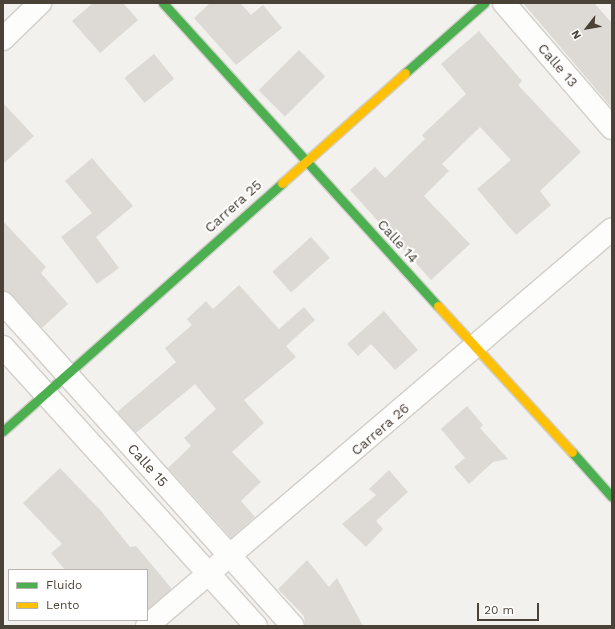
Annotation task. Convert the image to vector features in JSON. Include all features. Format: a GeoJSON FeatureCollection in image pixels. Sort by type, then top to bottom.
{"type":"FeatureCollection","features":[{"type":"Feature","properties":{"kind":"street"},"geometry":{"type":"LineString","coordinates":[[3,39],[40,3]]}},
{"type":"Feature","properties":{"kind":"street","name":"Calle 14"},"geometry":{"type":"LineString","coordinates":[[163,3],[612,497]]}},
{"type":"Feature","properties":{"kind":"street","name":"Carrera 25"},"geometry":{"type":"LineString","coordinates":[[3,431],[66,373],[484,3]]}},
{"type":"Feature","properties":{"kind":"street","name":"Calle 13"},"geometry":{"type":"LineString","coordinates":[[504,3],[612,128]]}},
{"type":"Feature","properties":{"kind":"street","name":"Carrera 26"},"geometry":{"type":"LineString","coordinates":[[147,626],[209,575],[612,229]]}},
{"type":"Feature","properties":{"kind":"street","name":"Calle 15"},"geometry":{"type":"LineString","coordinates":[[3,304],[293,626]]}},
{"type":"Feature","properties":{"kind":"street","name":"Calle 15"},"geometry":{"type":"LineString","coordinates":[[3,347],[256,626]]}},
{"type":"Feature","properties":{"kind":"building"},"geometry":{"type":"Polygon","coordinates":[[[93,3],[123,3],[138,20],[100,53],[72,21],[93,3]]]}},
{"type":"Feature","properties":{"kind":"building"},"geometry":{"type":"Polygon","coordinates":[[[210,3],[240,3],[251,15],[263,5],[282,28],[236,65],[194,18],[210,3]]]}},
{"type":"Feature","properties":{"kind":"building"},"geometry":{"type":"Polygon","coordinates":[[[523,3],[594,3],[612,23],[612,108],[523,3]]]}},
{"type":"Feature","properties":{"kind":"building"},"geometry":{"type":"Polygon","coordinates":[[[479,31],[522,81],[518,85],[581,152],[540,191],[551,205],[516,235],[477,189],[511,160],[480,127],[442,164],[449,171],[424,196],[470,244],[431,280],[350,190],[375,167],[385,178],[425,139],[422,135],[466,94],[441,64],[479,31]]]}},
{"type":"Feature","properties":{"kind":"building"},"geometry":{"type":"Polygon","coordinates":[[[299,50],[325,76],[285,116],[259,90],[299,50]]]}},
{"type":"Feature","properties":{"kind":"building"},"geometry":{"type":"Polygon","coordinates":[[[154,54],[174,79],[145,103],[124,78],[154,54]]]}},
{"type":"Feature","properties":{"kind":"building"},"geometry":{"type":"Polygon","coordinates":[[[3,103],[34,136],[3,164],[3,103]]]}},
{"type":"Feature","properties":{"kind":"building"},"geometry":{"type":"Polygon","coordinates":[[[92,158],[133,206],[96,237],[119,268],[97,284],[61,237],[92,213],[65,181],[92,158]]]}},
{"type":"Feature","properties":{"kind":"building"},"geometry":{"type":"Polygon","coordinates":[[[3,221],[46,267],[41,273],[68,304],[42,328],[12,295],[3,291],[3,221]]]}},
{"type":"Feature","properties":{"kind":"building"},"geometry":{"type":"Polygon","coordinates":[[[311,237],[330,258],[291,293],[272,272],[311,237]]]}},
{"type":"Feature","properties":{"kind":"building"},"geometry":{"type":"Polygon","coordinates":[[[239,285],[279,329],[304,307],[315,320],[286,346],[296,357],[244,400],[264,423],[232,452],[261,482],[241,501],[255,517],[231,538],[168,468],[191,446],[184,438],[216,409],[195,384],[136,433],[117,412],[176,362],[165,348],[192,325],[187,319],[206,301],[213,309],[239,285]]]}},
{"type":"Feature","properties":{"kind":"building"},"geometry":{"type":"Polygon","coordinates":[[[384,311],[418,350],[395,370],[371,344],[358,356],[347,344],[384,311]]]}},
{"type":"Feature","properties":{"kind":"building"},"geometry":{"type":"Polygon","coordinates":[[[467,406],[483,425],[480,428],[508,459],[493,462],[469,484],[454,467],[465,458],[441,429],[467,406]]]}},
{"type":"Feature","properties":{"kind":"building"},"geometry":{"type":"Polygon","coordinates":[[[60,468],[102,512],[130,547],[136,546],[172,589],[148,609],[148,569],[64,569],[51,553],[62,544],[23,503],[60,468]]]}},
{"type":"Feature","properties":{"kind":"building"},"geometry":{"type":"Polygon","coordinates":[[[389,470],[408,492],[376,521],[383,529],[366,547],[342,524],[376,495],[369,489],[389,470]]]}},
{"type":"Feature","properties":{"kind":"building"},"geometry":{"type":"Polygon","coordinates":[[[307,560],[329,587],[337,578],[363,626],[305,626],[304,616],[278,589],[307,560]]]}},
{"type":"Feature","properties":{"kind":"traffic: fast"},"geometry":{"type":"LineString","coordinates":[[163,3],[438,306]]}},
{"type":"Feature","properties":{"kind":"traffic: fast"},"geometry":{"type":"LineString","coordinates":[[405,73],[484,3]]}},
{"type":"Feature","properties":{"kind":"traffic: fast"},"geometry":{"type":"LineString","coordinates":[[3,431],[282,183]]}},
{"type":"Feature","properties":{"kind":"traffic: fast"},"geometry":{"type":"LineString","coordinates":[[572,452],[612,497]]}},
{"type":"Feature","properties":{"kind":"traffic: slow"},"geometry":{"type":"LineString","coordinates":[[282,183],[405,73]]}},
{"type":"Feature","properties":{"kind":"traffic: slow"},"geometry":{"type":"LineString","coordinates":[[438,306],[572,452]]}}]}
